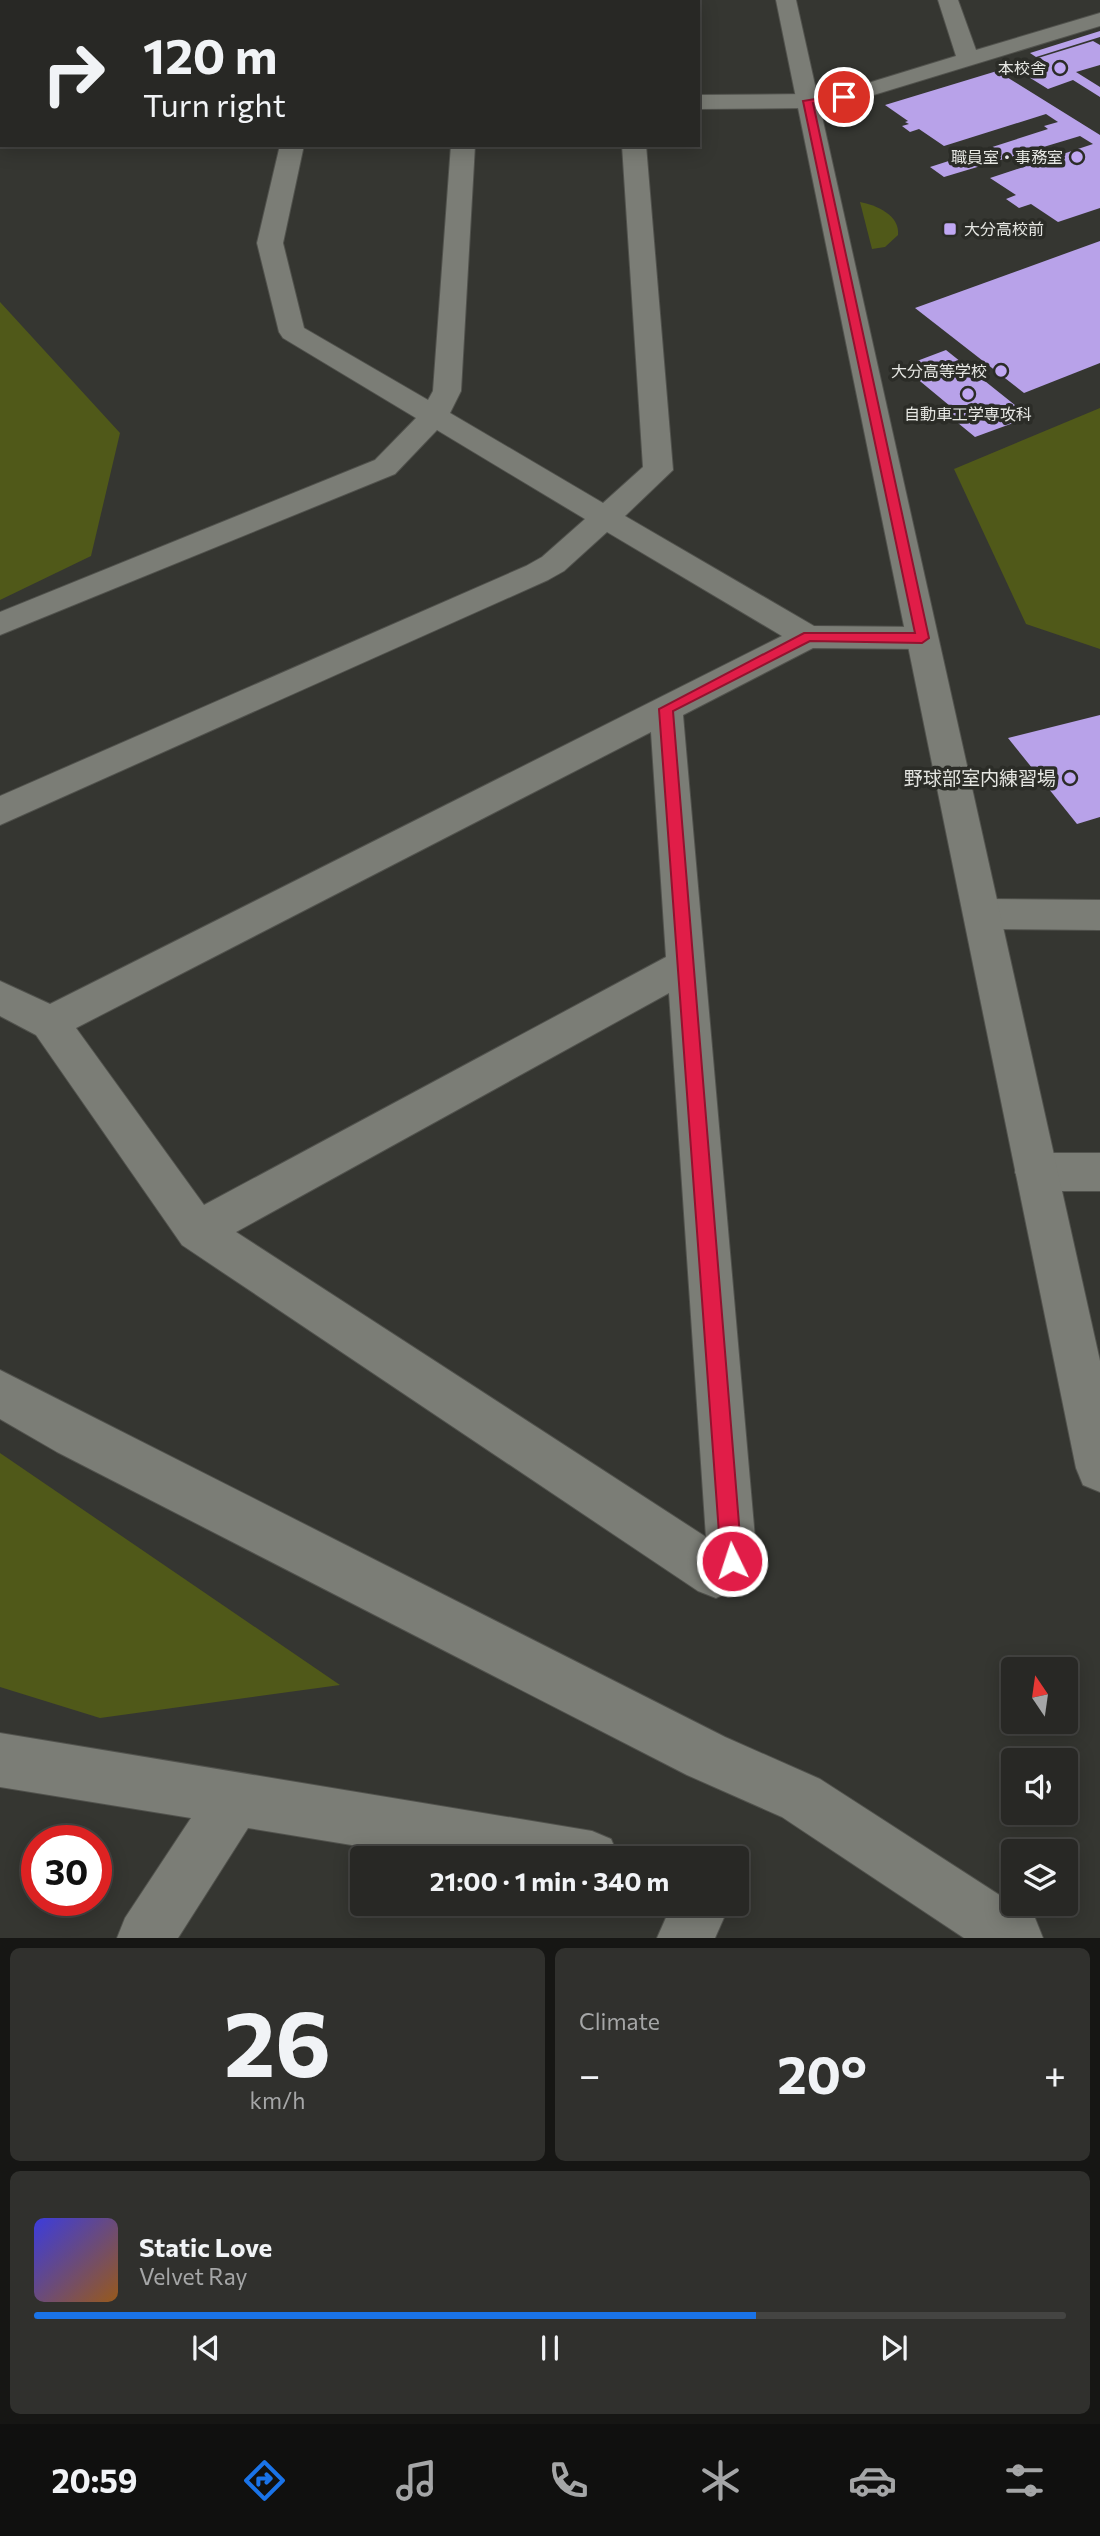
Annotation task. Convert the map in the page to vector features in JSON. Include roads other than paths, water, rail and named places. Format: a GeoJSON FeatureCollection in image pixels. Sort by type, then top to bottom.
{"type":"FeatureCollection","features":[{"type":"Feature","properties":{"kind":"street"},"geometry":{"type":"LineString","coordinates":[[786,0],[1100,1468]]}},
{"type":"Feature","properties":{"kind":"street"},"geometry":{"type":"LineString","coordinates":[[948,0],[968,59]]}},
{"type":"Feature","properties":{"kind":"street"},"geometry":{"type":"LineString","coordinates":[[700,102],[808,101],[844,97],[1100,19]]}},
{"type":"Feature","properties":{"kind":"street"},"geometry":{"type":"LineString","coordinates":[[292,147],[270,243],[292,332],[808,637]]}},
{"type":"Feature","properties":{"kind":"street"},"geometry":{"type":"LineString","coordinates":[[0,624],[385,467],[434,416],[447,390],[463,147]]}},
{"type":"Feature","properties":{"kind":"street"},"geometry":{"type":"LineString","coordinates":[[0,811],[537,573],[553,564],[658,470],[634,147]]}},
{"type":"Feature","properties":{"kind":"street"},"geometry":{"type":"LineString","coordinates":[[50,1023],[808,637],[922,638]]}},
{"type":"Feature","properties":{"kind":"street"},"geometry":{"type":"LineString","coordinates":[[0,997],[50,1023],[197,1231],[716,1573],[732,1561],[688,964],[666,709]]}},
{"type":"Feature","properties":{"kind":"street"},"geometry":{"type":"LineString","coordinates":[[982,914],[1100,915]]}},
{"type":"Feature","properties":{"kind":"street"},"geometry":{"type":"LineString","coordinates":[[197,1231],[688,964]]}},
{"type":"Feature","properties":{"kind":"street"},"geometry":{"type":"LineString","coordinates":[[1037,1172],[1100,1172]]}},
{"type":"Feature","properties":{"kind":"street"},"geometry":{"type":"LineString","coordinates":[[0,1393],[87,1441],[706,1756],[801,1798],[1015,1937]]}},
{"type":"Feature","properties":{"kind":"street"},"geometry":{"type":"LineString","coordinates":[[0,1760],[519,1846]]}},
{"type":"Feature","properties":{"kind":"street"},"geometry":{"type":"LineString","coordinates":[[145,1937],[235,1799]]}},
{"type":"Feature","properties":{"kind":"street"},"geometry":{"type":"LineString","coordinates":[[685,1937],[696,1916]]}},
{"type":"Feature","properties":{"kind":"place","name":"本校舎"},"geometry":{"type":"Point","coordinates":[1060,68]}},
{"type":"Feature","properties":{"kind":"place","name":"職員室・事務室"},"geometry":{"type":"Point","coordinates":[1077,157]}},
{"type":"Feature","properties":{"kind":"place","name":"大分高校前"},"geometry":{"type":"Point","coordinates":[950,229]}},
{"type":"Feature","properties":{"kind":"place","name":"大分高等学校"},"geometry":{"type":"Point","coordinates":[1001,371]}},
{"type":"Feature","properties":{"kind":"place","name":"自動車工学専攻科"},"geometry":{"type":"Point","coordinates":[968,394]}},
{"type":"Feature","properties":{"kind":"place","name":"野球部室内練習場"},"geometry":{"type":"Point","coordinates":[1070,778]}}]}
